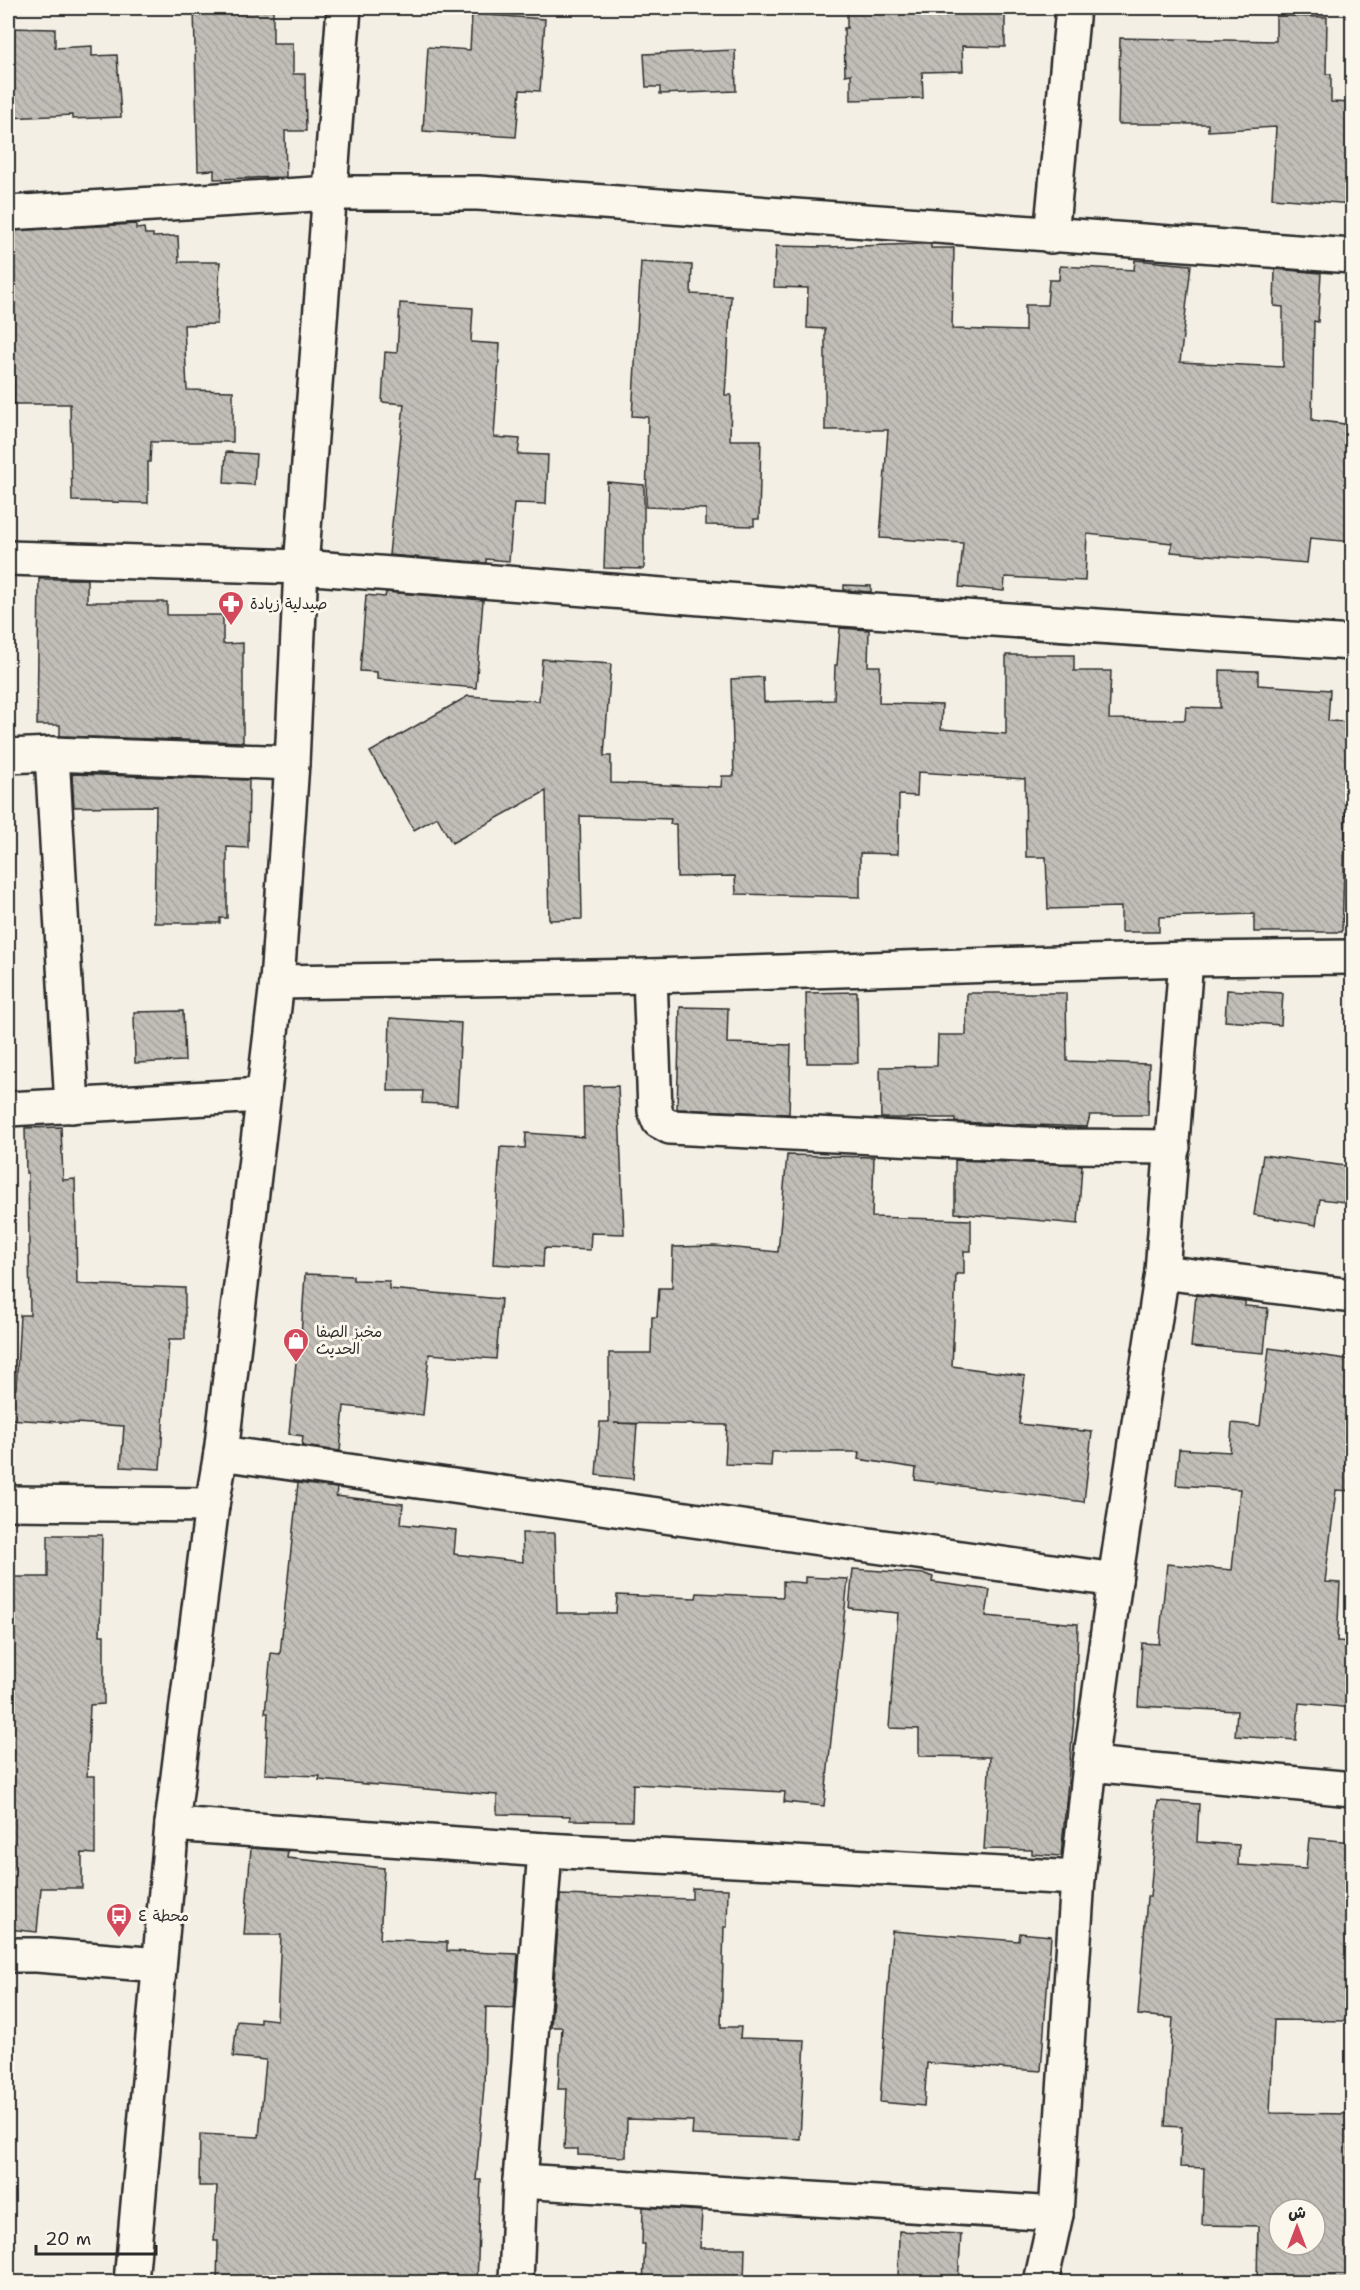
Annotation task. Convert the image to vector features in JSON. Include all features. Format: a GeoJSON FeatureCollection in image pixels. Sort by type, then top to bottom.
{"type":"FeatureCollection","features":[{"type":"Feature","properties":{"kind":"street"},"geometry":{"type":"LineString","coordinates":[[131,2283],[172,1824],[212,1505],[222,1452],[277,982],[292,763],[301,567],[344,8]]}},
{"type":"Feature","properties":{"kind":"street"},"geometry":{"type":"LineString","coordinates":[[1051,236],[1073,8]]}},
{"type":"Feature","properties":{"kind":"street"},"geometry":{"type":"LineString","coordinates":[[8,213],[331,193],[478,193],[1353,256]]}},
{"type":"Feature","properties":{"kind":"street"},"geometry":{"type":"LineString","coordinates":[[8,558],[301,567],[843,609],[1353,643]]}},
{"type":"Feature","properties":{"kind":"street"},"geometry":{"type":"LineString","coordinates":[[8,756],[52,754],[292,763]]}},
{"type":"Feature","properties":{"kind":"street"},"geometry":{"type":"LineString","coordinates":[[52,754],[72,1106]]}},
{"type":"Feature","properties":{"kind":"street"},"geometry":{"type":"LineString","coordinates":[[277,982],[650,976],[1186,958],[1353,957]]}},
{"type":"Feature","properties":{"kind":"street"},"geometry":{"type":"LineString","coordinates":[[1041,2283],[1056,2214],[1078,1878],[1090,1764],[1115,1580],[1162,1272],[1186,958]]}},
{"type":"Feature","properties":{"kind":"street"},"geometry":{"type":"LineString","coordinates":[[650,976],[655,1111],[659,1121],[670,1127],[1064,1146],[1173,1147]]}},
{"type":"Feature","properties":{"kind":"street"},"geometry":{"type":"LineString","coordinates":[[8,1109],[263,1095]]}},
{"type":"Feature","properties":{"kind":"street"},"geometry":{"type":"LineString","coordinates":[[1162,1272],[1353,1296]]}},
{"type":"Feature","properties":{"kind":"street"},"geometry":{"type":"LineString","coordinates":[[222,1452],[1115,1580]]}},
{"type":"Feature","properties":{"kind":"street"},"geometry":{"type":"LineString","coordinates":[[8,1503],[212,1505]]}},
{"type":"Feature","properties":{"kind":"street"},"geometry":{"type":"LineString","coordinates":[[1090,1764],[1353,1789]]}},
{"type":"Feature","properties":{"kind":"street"},"geometry":{"type":"LineString","coordinates":[[172,1824],[545,1850],[1078,1878]]}},
{"type":"Feature","properties":{"kind":"street"},"geometry":{"type":"LineString","coordinates":[[516,2283],[520,2181],[545,1850]]}},
{"type":"Feature","properties":{"kind":"street"},"geometry":{"type":"LineString","coordinates":[[8,1955],[159,1965]]}},
{"type":"Feature","properties":{"kind":"street"},"geometry":{"type":"LineString","coordinates":[[520,2181],[1056,2214]]}},
{"type":"Feature","properties":{"kind":"building"},"geometry":{"type":"Polygon","coordinates":[[[194,8],[273,8],[273,43],[293,43],[293,74],[305,74],[306,131],[285,131],[286,177],[214,179],[214,170],[198,171],[194,8]]]}},
{"type":"Feature","properties":{"kind":"building"},"geometry":{"type":"Polygon","coordinates":[[[847,8],[902,8],[902,12],[1005,10],[1005,47],[962,46],[963,71],[922,72],[923,98],[851,100],[851,74],[845,75],[844,28],[847,28],[847,8]]]}},
{"type":"Feature","properties":{"kind":"building"},"geometry":{"type":"Polygon","coordinates":[[[472,14],[545,19],[540,91],[520,90],[516,137],[423,131],[428,47],[470,50],[472,14]]]}},
{"type":"Feature","properties":{"kind":"building"},"geometry":{"type":"Polygon","coordinates":[[[1276,16],[1327,17],[1326,74],[1331,74],[1331,102],[1353,103],[1353,204],[1272,198],[1276,127],[1208,131],[1208,124],[1118,124],[1120,38],[1276,41],[1276,16]]]}},
{"type":"Feature","properties":{"kind":"building"},"geometry":{"type":"Polygon","coordinates":[[[8,28],[55,29],[55,48],[92,46],[92,56],[117,55],[121,117],[72,119],[72,115],[8,118],[8,28]]]}},
{"type":"Feature","properties":{"kind":"building"},"geometry":{"type":"Polygon","coordinates":[[[735,50],[736,91],[660,94],[660,87],[646,87],[644,54],[735,50]]]}},
{"type":"Feature","properties":{"kind":"building"},"geometry":{"type":"Polygon","coordinates":[[[136,224],[136,229],[144,228],[145,234],[153,234],[153,237],[178,236],[179,262],[220,262],[217,324],[184,325],[187,390],[233,391],[233,442],[151,442],[150,462],[148,462],[148,503],[72,501],[70,404],[14,404],[13,339],[8,339],[8,231],[136,224]]]}},
{"type":"Feature","properties":{"kind":"building"},"geometry":{"type":"Polygon","coordinates":[[[931,244],[931,248],[954,248],[952,329],[1025,331],[1025,305],[1047,305],[1049,280],[1059,280],[1060,266],[1134,270],[1135,260],[1191,265],[1180,362],[1283,367],[1283,307],[1274,306],[1275,269],[1321,273],[1318,322],[1314,321],[1312,420],[1353,425],[1353,542],[1310,538],[1307,563],[1171,552],[1172,543],[1087,534],[1085,581],[1005,577],[1004,591],[959,587],[963,543],[880,538],[888,430],[825,430],[825,329],[807,328],[808,288],[774,287],[776,246],[931,244]]]}},
{"type":"Feature","properties":{"kind":"building"},"geometry":{"type":"Polygon","coordinates":[[[641,262],[692,265],[691,294],[731,296],[725,395],[731,395],[730,440],[761,440],[759,519],[754,519],[754,526],[706,525],[706,509],[646,507],[648,417],[632,416],[641,262]]]}},
{"type":"Feature","properties":{"kind":"building"},"geometry":{"type":"Polygon","coordinates":[[[400,303],[473,308],[471,342],[500,344],[494,437],[520,439],[518,454],[548,455],[546,504],[514,503],[509,561],[486,559],[486,563],[389,555],[404,404],[382,402],[385,352],[397,353],[400,303]]]}},
{"type":"Feature","properties":{"kind":"building"},"geometry":{"type":"Polygon","coordinates":[[[226,452],[256,454],[254,485],[224,483],[226,452]]]}},
{"type":"Feature","properties":{"kind":"building"},"geometry":{"type":"Polygon","coordinates":[[[607,482],[644,485],[644,569],[604,568],[607,482]]]}},
{"type":"Feature","properties":{"kind":"building"},"geometry":{"type":"Polygon","coordinates":[[[39,579],[87,579],[87,602],[167,602],[167,615],[223,615],[223,644],[243,643],[243,742],[60,736],[60,725],[37,725],[39,579]]]}},
{"type":"Feature","properties":{"kind":"building"},"geometry":{"type":"Polygon","coordinates":[[[844,585],[871,586],[871,592],[844,590],[844,585]]]}},
{"type":"Feature","properties":{"kind":"building"},"geometry":{"type":"Polygon","coordinates":[[[386,592],[483,600],[476,688],[377,679],[377,672],[360,671],[366,595],[385,597],[386,592]]]}},
{"type":"Feature","properties":{"kind":"building"},"geometry":{"type":"Polygon","coordinates":[[[840,628],[869,630],[868,666],[880,666],[879,703],[942,705],[941,729],[1006,734],[1006,655],[1074,655],[1074,671],[1111,671],[1109,719],[1185,720],[1186,707],[1220,708],[1220,670],[1258,671],[1258,685],[1330,690],[1328,721],[1353,722],[1353,808],[1346,807],[1342,932],[1254,932],[1254,914],[1159,917],[1159,932],[1121,932],[1121,907],[1048,909],[1046,857],[1026,857],[1025,779],[918,772],[917,796],[899,795],[898,854],[860,853],[860,897],[736,894],[735,876],[677,877],[676,824],[670,824],[671,819],[580,816],[582,919],[549,920],[546,791],[452,843],[437,817],[414,830],[370,752],[468,696],[539,701],[542,659],[611,664],[604,756],[611,756],[611,783],[721,787],[722,776],[734,776],[731,679],[763,677],[764,702],[834,700],[835,665],[837,665],[840,628]]]}},
{"type":"Feature","properties":{"kind":"building"},"geometry":{"type":"Polygon","coordinates":[[[72,774],[249,780],[248,848],[227,847],[227,918],[220,918],[220,923],[154,923],[156,806],[74,807],[72,774]]]}},
{"type":"Feature","properties":{"kind":"building"},"geometry":{"type":"Polygon","coordinates":[[[1227,990],[1283,993],[1281,1025],[1225,1021],[1227,990]]]}},
{"type":"Feature","properties":{"kind":"building"},"geometry":{"type":"Polygon","coordinates":[[[857,992],[858,1063],[807,1063],[806,993],[857,992]]]}},
{"type":"Feature","properties":{"kind":"building"},"geometry":{"type":"Polygon","coordinates":[[[967,993],[1066,993],[1067,1061],[1149,1064],[1148,1115],[1090,1115],[1087,1127],[955,1122],[955,1118],[881,1118],[880,1067],[937,1066],[938,1035],[966,1035],[967,993]]]}},
{"type":"Feature","properties":{"kind":"building"},"geometry":{"type":"Polygon","coordinates":[[[680,1007],[728,1008],[727,1043],[791,1045],[789,1114],[677,1109],[680,1007]]]}},
{"type":"Feature","properties":{"kind":"building"},"geometry":{"type":"Polygon","coordinates":[[[183,1011],[185,1061],[135,1063],[134,1012],[183,1011]]]}},
{"type":"Feature","properties":{"kind":"building"},"geometry":{"type":"Polygon","coordinates":[[[390,1018],[461,1023],[457,1105],[422,1103],[423,1091],[388,1091],[390,1018]]]}},
{"type":"Feature","properties":{"kind":"building"},"geometry":{"type":"Polygon","coordinates":[[[618,1086],[624,1234],[591,1233],[590,1250],[544,1248],[543,1267],[493,1264],[500,1147],[525,1148],[526,1133],[584,1137],[583,1087],[618,1086]]]}},
{"type":"Feature","properties":{"kind":"building"},"geometry":{"type":"Polygon","coordinates":[[[61,1127],[63,1180],[75,1179],[77,1284],[185,1288],[185,1339],[169,1339],[160,1469],[121,1467],[124,1426],[8,1419],[8,1388],[16,1389],[20,1315],[30,1315],[25,1128],[61,1127]]]}},
{"type":"Feature","properties":{"kind":"building"},"geometry":{"type":"Polygon","coordinates":[[[787,1155],[874,1157],[872,1217],[971,1220],[971,1251],[964,1251],[964,1274],[956,1274],[952,1366],[1025,1376],[1019,1424],[1092,1432],[1084,1502],[915,1480],[916,1468],[858,1459],[859,1452],[772,1452],[771,1466],[725,1464],[727,1425],[614,1423],[637,1424],[633,1479],[596,1475],[600,1422],[609,1422],[609,1353],[651,1353],[652,1317],[657,1317],[659,1288],[672,1288],[673,1247],[715,1246],[778,1252],[787,1155]]]}},
{"type":"Feature","properties":{"kind":"building"},"geometry":{"type":"Polygon","coordinates":[[[1263,1155],[1353,1167],[1353,1203],[1320,1199],[1316,1225],[1254,1215],[1263,1155]]]}},
{"type":"Feature","properties":{"kind":"building"},"geometry":{"type":"Polygon","coordinates":[[[955,1160],[1082,1165],[1078,1224],[955,1213],[955,1160]]]}},
{"type":"Feature","properties":{"kind":"building"},"geometry":{"type":"Polygon","coordinates":[[[305,1274],[353,1276],[353,1280],[389,1281],[389,1289],[501,1299],[496,1359],[429,1354],[423,1415],[344,1406],[340,1451],[302,1446],[303,1436],[289,1434],[297,1352],[300,1352],[305,1274]]]}},
{"type":"Feature","properties":{"kind":"building"},"geometry":{"type":"Polygon","coordinates":[[[1196,1295],[1245,1301],[1245,1306],[1268,1308],[1264,1353],[1191,1347],[1196,1295]]]}},
{"type":"Feature","properties":{"kind":"building"},"geometry":{"type":"Polygon","coordinates":[[[1269,1348],[1353,1360],[1353,1491],[1336,1490],[1325,1582],[1340,1583],[1337,1641],[1353,1642],[1353,1708],[1299,1703],[1296,1740],[1235,1736],[1237,1711],[1138,1706],[1142,1643],[1159,1644],[1167,1564],[1232,1570],[1240,1489],[1176,1485],[1179,1449],[1230,1452],[1232,1423],[1260,1426],[1269,1348]]]}},
{"type":"Feature","properties":{"kind":"building"},"geometry":{"type":"Polygon","coordinates":[[[298,1483],[337,1488],[336,1496],[403,1504],[401,1524],[456,1530],[454,1554],[523,1562],[522,1533],[555,1533],[557,1613],[616,1613],[617,1595],[696,1598],[697,1593],[783,1597],[783,1581],[805,1583],[805,1577],[848,1579],[824,1806],[784,1802],[785,1792],[633,1784],[632,1821],[570,1820],[570,1816],[497,1814],[497,1795],[319,1780],[320,1776],[265,1774],[268,1713],[265,1713],[271,1653],[280,1654],[298,1483]]]}},
{"type":"Feature","properties":{"kind":"building"},"geometry":{"type":"Polygon","coordinates":[[[48,1535],[102,1535],[100,1635],[104,1635],[104,1704],[90,1705],[87,1776],[95,1776],[95,1854],[82,1853],[82,1888],[41,1888],[37,1932],[8,1929],[8,1577],[48,1577],[48,1535]]]}},
{"type":"Feature","properties":{"kind":"building"},"geometry":{"type":"Polygon","coordinates":[[[853,1569],[925,1574],[933,1577],[932,1582],[990,1590],[986,1616],[1078,1624],[1075,1708],[1061,1856],[1032,1854],[1032,1850],[984,1849],[990,1757],[919,1756],[919,1729],[889,1728],[898,1613],[849,1608],[853,1569]]]}},
{"type":"Feature","properties":{"kind":"building"},"geometry":{"type":"Polygon","coordinates":[[[1158,1801],[1199,1804],[1197,1842],[1239,1845],[1238,1865],[1306,1869],[1309,1838],[1353,1842],[1353,1978],[1350,2021],[1274,2020],[1270,2113],[1353,2114],[1353,2283],[1257,2283],[1258,2226],[1202,2225],[1204,2168],[1180,2167],[1182,2127],[1165,2126],[1173,2018],[1138,2015],[1147,1897],[1150,1897],[1158,1801]]]}},
{"type":"Feature","properties":{"kind":"building"},"geometry":{"type":"Polygon","coordinates":[[[251,1848],[288,1851],[287,1858],[384,1868],[380,1939],[447,1942],[447,1951],[518,1954],[514,2008],[486,2007],[484,2086],[476,2180],[481,2180],[477,2283],[383,2275],[382,2283],[217,2283],[218,2241],[214,2241],[217,2186],[199,2186],[200,2134],[259,2137],[266,2060],[233,2057],[237,2021],[260,2023],[260,2018],[277,2020],[281,1935],[244,1935],[251,1848]]]}},
{"type":"Feature","properties":{"kind":"building"},"geometry":{"type":"Polygon","coordinates":[[[692,1888],[728,1889],[727,1927],[724,1927],[721,2027],[741,2027],[740,2038],[805,2040],[800,2139],[692,2135],[693,2121],[627,2119],[626,2157],[578,2155],[578,2149],[564,2149],[567,2089],[558,2089],[562,2027],[551,2027],[560,1895],[692,1899],[692,1888]]]}},
{"type":"Feature","properties":{"kind":"building"},"geometry":{"type":"Polygon","coordinates":[[[892,1931],[1019,1941],[1020,1933],[1051,1936],[1041,2071],[927,2063],[924,2106],[880,2102],[892,1931]]]}},
{"type":"Feature","properties":{"kind":"building"},"geometry":{"type":"Polygon","coordinates":[[[643,2207],[702,2211],[700,2248],[745,2248],[744,2283],[643,2283],[645,2244],[642,2244],[643,2207]]]}},
{"type":"Feature","properties":{"kind":"building"},"geometry":{"type":"Polygon","coordinates":[[[899,2231],[961,2234],[958,2283],[898,2283],[899,2231]]]}},
{"type":"Feature","properties":{"kind":"place","name":"صيدلية زيادة"},"geometry":{"type":"Point","coordinates":[231,627]}},
{"type":"Feature","properties":{"kind":"place","name":"مخبز الصفا الحديث"},"geometry":{"type":"Point","coordinates":[296,1364]}},
{"type":"Feature","properties":{"kind":"place","name":"محطة ٤"},"geometry":{"type":"Point","coordinates":[119,1939]}}]}
